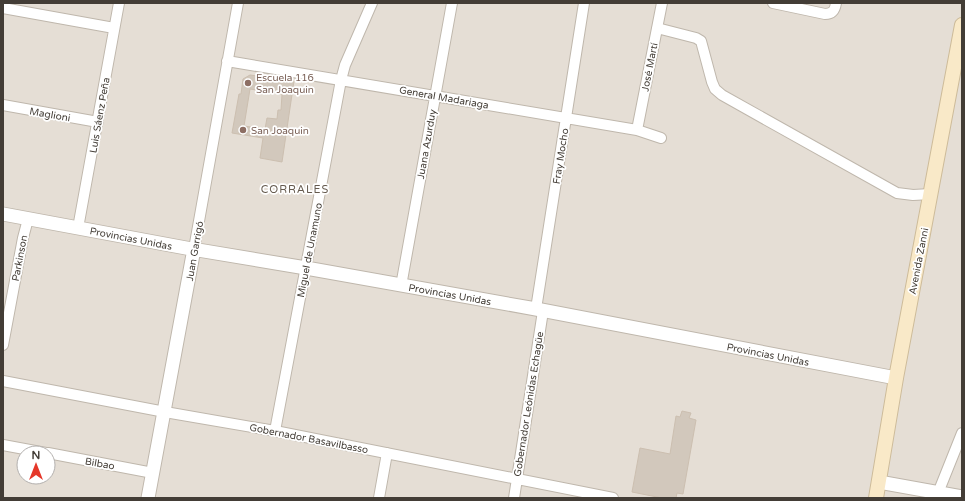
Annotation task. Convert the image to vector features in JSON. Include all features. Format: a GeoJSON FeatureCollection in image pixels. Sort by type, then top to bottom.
{"type":"FeatureCollection","features":[{"type":"Feature","properties":{"kind":"main road","name":"Avenida Zanni"},"geometry":{"type":"LineString","coordinates":[[876,498],[896,378],[962,25]]}},
{"type":"Feature","properties":{"kind":"street","name":"Luis Sáenz Peña"},"geometry":{"type":"LineString","coordinates":[[78,228],[119,3]]}},
{"type":"Feature","properties":{"kind":"street","name":"Juan Garrigó"},"geometry":{"type":"LineString","coordinates":[[148,498],[165,412],[238,3]]}},
{"type":"Feature","properties":{"kind":"street","name":"Miguel de Unamuno"},"geometry":{"type":"LineString","coordinates":[[275,431],[341,80],[345,65],[372,3]]}},
{"type":"Feature","properties":{"kind":"street","name":"Juana Azurduy"},"geometry":{"type":"LineString","coordinates":[[401,286],[452,3]]}},
{"type":"Feature","properties":{"kind":"street","name":"Fray Mocho"},"geometry":{"type":"LineString","coordinates":[[539,310],[565,119],[584,3]]}},
{"type":"Feature","properties":{"kind":"street","name":"José Martí"},"geometry":{"type":"LineString","coordinates":[[637,130],[662,3]]}},
{"type":"Feature","properties":{"kind":"street"},"geometry":{"type":"LineString","coordinates":[[773,3],[825,14],[830,14],[834,11],[836,3]]}},
{"type":"Feature","properties":{"kind":"street"},"geometry":{"type":"LineString","coordinates":[[3,8],[114,28]]}},
{"type":"Feature","properties":{"kind":"street"},"geometry":{"type":"LineString","coordinates":[[657,28],[691,36],[701,41],[712,82],[715,89],[722,95],[897,193],[913,195],[931,194]]}},
{"type":"Feature","properties":{"kind":"street","name":"General Madariaga"},"geometry":{"type":"LineString","coordinates":[[227,61],[637,130],[661,138]]}},
{"type":"Feature","properties":{"kind":"street","name":"Maglioni"},"geometry":{"type":"LineString","coordinates":[[3,105],[98,122]]}},
{"type":"Feature","properties":{"kind":"street","name":"Provincias Unidas"},"geometry":{"type":"LineString","coordinates":[[3,214],[539,310],[896,378]]}},
{"type":"Feature","properties":{"kind":"street","name":"Parkinson"},"geometry":{"type":"LineString","coordinates":[[3,345],[23,238],[28,219]]}},
{"type":"Feature","properties":{"kind":"street","name":"Gobernador Leónidas Echagüe"},"geometry":{"type":"LineString","coordinates":[[514,498],[539,310]]}},
{"type":"Feature","properties":{"kind":"street","name":"Gobernador Basavilbasso"},"geometry":{"type":"LineString","coordinates":[[3,381],[165,412],[275,431],[613,498]]}},
{"type":"Feature","properties":{"kind":"street"},"geometry":{"type":"LineString","coordinates":[[938,493],[962,433]]}},
{"type":"Feature","properties":{"kind":"street","name":"Bilbao"},"geometry":{"type":"LineString","coordinates":[[3,445],[16,447]]}},
{"type":"Feature","properties":{"kind":"street"},"geometry":{"type":"LineString","coordinates":[[379,498],[388,453]]}},
{"type":"Feature","properties":{"kind":"street","name":"Bilbao"},"geometry":{"type":"LineString","coordinates":[[56,455],[153,473]]}},
{"type":"Feature","properties":{"kind":"street"},"geometry":{"type":"LineString","coordinates":[[879,482],[962,497]]}},
{"type":"Feature","properties":{"kind":"shaded area"},"geometry":{"type":"Polygon","coordinates":[[[3,3],[962,3],[962,498],[3,498],[3,3]]]}},
{"type":"Feature","properties":{"kind":"building"},"geometry":{"type":"Polygon","coordinates":[[[250,75],[294,81],[282,162],[260,158],[263,138],[232,133],[243,79],[250,75]],[[250,89],[244,126],[265,129],[267,118],[277,119],[278,110],[281,110],[282,94],[250,89]]]}},
{"type":"Feature","properties":{"kind":"building"},"geometry":{"type":"Polygon","coordinates":[[[682,411],[691,413],[689,418],[696,420],[683,494],[677,493],[676,498],[662,498],[632,492],[640,448],[670,454],[676,416],[680,417],[682,411]]]}},
{"type":"Feature","properties":{"kind":"place","name":"Escuela 116 San Joaquin"},"geometry":{"type":"Point","coordinates":[248,83]}},
{"type":"Feature","properties":{"kind":"place","name":"San Joaquin"},"geometry":{"type":"Point","coordinates":[243,130]}},
{"type":"Feature","properties":{"kind":"district","name":"CORRALES"},"geometry":{"type":"Point","coordinates":[295,189]}}]}
